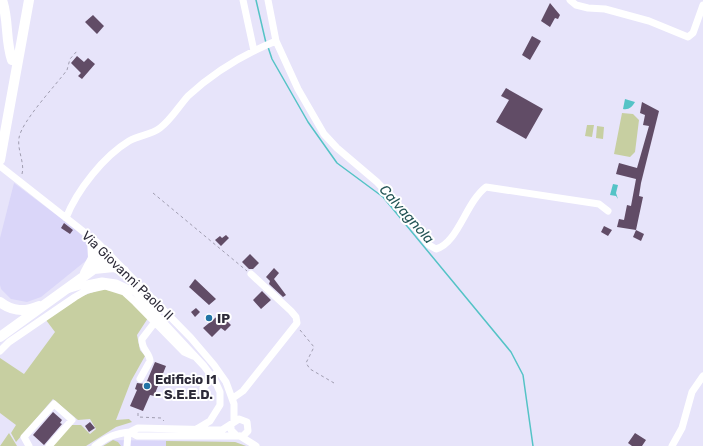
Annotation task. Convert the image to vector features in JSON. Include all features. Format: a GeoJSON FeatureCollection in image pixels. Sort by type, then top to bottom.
{"type":"FeatureCollection","features":[{"type":"Feature","properties":{"kind":"highway"},"geometry":{"type":"LineString","coordinates":[[2,0],[6,12],[8,48],[12,60]]}},
{"type":"Feature","properties":{"kind":"highway"},"geometry":{"type":"LineString","coordinates":[[0,123],[23,0]]}},
{"type":"Feature","properties":{"kind":"highway"},"geometry":{"type":"LineString","coordinates":[[0,160],[30,0]]}},
{"type":"Feature","properties":{"kind":"highway"},"geometry":{"type":"LineString","coordinates":[[92,239],[94,249],[92,267]]}},
{"type":"Feature","properties":{"kind":"highway"},"geometry":{"type":"LineString","coordinates":[[0,336],[84,275],[108,253]]}},
{"type":"Feature","properties":{"kind":"highway"},"geometry":{"type":"LineString","coordinates":[[92,267],[114,267],[124,270]]}},
{"type":"Feature","properties":{"kind":"highway"},"geometry":{"type":"LineString","coordinates":[[0,302],[9,308],[22,310],[47,303]]}},
{"type":"Feature","properties":{"kind":"street"},"geometry":{"type":"LineString","coordinates":[[243,0],[255,51]]}},
{"type":"Feature","properties":{"kind":"street"},"geometry":{"type":"LineString","coordinates":[[268,0],[274,42],[298,89],[324,134],[349,160],[377,182],[399,205],[428,245],[436,249],[442,248],[450,240],[474,198],[486,187],[599,204],[608,211]]}},
{"type":"Feature","properties":{"kind":"street"},"geometry":{"type":"LineString","coordinates":[[570,0],[576,5],[588,8],[605,9],[649,21],[688,37],[693,33],[703,5]]}},
{"type":"Feature","properties":{"kind":"street"},"geometry":{"type":"LineString","coordinates":[[66,218],[77,196],[91,177],[128,141],[162,127],[188,97],[202,84],[255,51],[274,42]]}},
{"type":"Feature","properties":{"kind":"street","name":"Via Giovanni Paolo II"},"geometry":{"type":"LineString","coordinates":[[0,166],[12,174],[108,253],[166,312],[218,371],[245,420]]}},
{"type":"Feature","properties":{"kind":"street"},"geometry":{"type":"LineString","coordinates":[[234,401],[296,325],[297,321],[291,311],[252,274]]}},
{"type":"Feature","properties":{"kind":"street"},"geometry":{"type":"LineString","coordinates":[[63,291],[102,281],[116,283],[135,292],[157,320]]}},
{"type":"Feature","properties":{"kind":"street"},"geometry":{"type":"LineString","coordinates":[[0,351],[9,342],[75,296],[87,290],[105,286],[124,292],[157,320],[196,357],[212,377],[220,392],[220,405],[210,421],[195,430]]}},
{"type":"Feature","properties":{"kind":"street"},"geometry":{"type":"LineString","coordinates":[[140,379],[150,361],[150,358],[143,348],[142,339],[157,320],[166,312]]}},
{"type":"Feature","properties":{"kind":"street"},"geometry":{"type":"LineString","coordinates":[[203,388],[218,371]]}},
{"type":"Feature","properties":{"kind":"street"},"geometry":{"type":"LineString","coordinates":[[672,446],[682,428],[692,392],[703,376]]}},
{"type":"Feature","properties":{"kind":"street","name":"Via Giovanni Paolo II"},"geometry":{"type":"LineString","coordinates":[[232,423],[234,401]]}},
{"type":"Feature","properties":{"kind":"street"},"geometry":{"type":"LineString","coordinates":[[29,446],[24,437],[54,404],[72,420],[49,446]]}},
{"type":"Feature","properties":{"kind":"street"},"geometry":{"type":"LineString","coordinates":[[95,446],[110,436],[118,433],[129,432],[138,428],[222,430],[239,419],[245,420],[248,425],[248,431],[256,446]]}},
{"type":"Feature","properties":{"kind":"street"},"geometry":{"type":"LineString","coordinates":[[232,423],[231,430],[256,446]]}},
{"type":"Feature","properties":{"kind":"street"},"geometry":{"type":"LineString","coordinates":[[129,432],[137,436],[239,436],[245,435],[248,431]]}},
{"type":"Feature","properties":{"kind":"street"},"geometry":{"type":"LineString","coordinates":[[127,446],[129,432]]}},
{"type":"Feature","properties":{"kind":"path"},"geometry":{"type":"LineString","coordinates":[[19,180],[23,169],[19,150],[21,130],[67,70],[70,59],[77,51]]}},
{"type":"Feature","properties":{"kind":"path"},"geometry":{"type":"LineString","coordinates":[[153,193],[252,274]]}},
{"type":"Feature","properties":{"kind":"path"},"geometry":{"type":"LineString","coordinates":[[296,325],[314,347],[306,363],[310,369],[334,383]]}},
{"type":"Feature","properties":{"kind":"shaded area"},"geometry":{"type":"Polygon","coordinates":[[[625,99],[635,102],[630,108],[623,109],[625,99]]]}},
{"type":"Feature","properties":{"kind":"shaded area"},"geometry":{"type":"Polygon","coordinates":[[[622,113],[633,114],[639,120],[635,152],[630,157],[614,154],[622,113]]]}},
{"type":"Feature","properties":{"kind":"shaded area"},"geometry":{"type":"Polygon","coordinates":[[[587,125],[594,125],[592,137],[585,136],[587,125]]]}},
{"type":"Feature","properties":{"kind":"shaded area"},"geometry":{"type":"Polygon","coordinates":[[[597,126],[604,127],[603,139],[596,138],[597,126]]]}},
{"type":"Feature","properties":{"kind":"shaded area"},"geometry":{"type":"Polygon","coordinates":[[[14,183],[75,229],[88,242],[91,248],[88,259],[41,297],[27,302],[11,299],[1,289],[0,285],[0,238],[14,183]]]}},
{"type":"Feature","properties":{"kind":"shaded area"},"geometry":{"type":"Polygon","coordinates":[[[613,184],[618,185],[616,193],[618,199],[616,196],[610,195],[613,184]]]}},
{"type":"Feature","properties":{"kind":"shaded area"},"geometry":{"type":"Polygon","coordinates":[[[102,289],[122,293],[148,318],[137,335],[140,350],[145,356],[131,381],[116,420],[129,419],[132,422],[116,427],[86,446],[52,446],[71,425],[81,425],[90,434],[96,429],[90,419],[78,420],[53,399],[16,442],[11,433],[16,425],[0,413],[0,358],[24,374],[55,332],[46,320],[82,296],[102,289]]]}},
{"type":"Feature","properties":{"kind":"shaded area"},"geometry":{"type":"Polygon","coordinates":[[[9,433],[17,446],[0,446],[9,433]]]}},
{"type":"Feature","properties":{"kind":"shaded area"},"geometry":{"type":"Polygon","coordinates":[[[113,440],[235,442],[246,446],[104,446],[113,440]]]}},
{"type":"Feature","properties":{"kind":"shaded area"},"geometry":{"type":"Polygon","coordinates":[[[113,440],[118,442],[121,446],[103,446],[113,440]]]}},
{"type":"Feature","properties":{"kind":"shaded area"},"geometry":{"type":"Polygon","coordinates":[[[166,441],[235,442],[246,446],[166,446],[166,441]]]}},
{"type":"Feature","properties":{"kind":"building"},"geometry":{"type":"Polygon","coordinates":[[[550,3],[560,15],[558,19],[555,18],[550,27],[541,21],[550,3]]]}},
{"type":"Feature","properties":{"kind":"building"},"geometry":{"type":"Polygon","coordinates":[[[93,15],[104,26],[97,34],[85,22],[93,15]]]}},
{"type":"Feature","properties":{"kind":"building"},"geometry":{"type":"Polygon","coordinates":[[[532,36],[541,41],[530,60],[522,55],[532,36]]]}},
{"type":"Feature","properties":{"kind":"building"},"geometry":{"type":"Polygon","coordinates":[[[77,56],[84,62],[88,58],[95,64],[82,79],[78,76],[81,73],[71,63],[77,56]]]}},
{"type":"Feature","properties":{"kind":"building"},"geometry":{"type":"Polygon","coordinates":[[[506,88],[543,109],[526,139],[496,122],[509,100],[501,96],[506,88]]]}},
{"type":"Feature","properties":{"kind":"building"},"geometry":{"type":"Polygon","coordinates":[[[642,102],[659,111],[641,183],[639,196],[643,197],[636,230],[617,227],[619,219],[624,220],[627,205],[631,206],[636,179],[616,174],[619,163],[637,168],[649,126],[643,125],[645,115],[640,113],[642,102]]]}},
{"type":"Feature","properties":{"kind":"building"},"geometry":{"type":"Polygon","coordinates":[[[64,223],[73,230],[70,234],[61,228],[64,223]]]}},
{"type":"Feature","properties":{"kind":"building"},"geometry":{"type":"Polygon","coordinates":[[[604,226],[612,230],[608,236],[601,232],[604,226]]]}},
{"type":"Feature","properties":{"kind":"building"},"geometry":{"type":"Polygon","coordinates":[[[636,230],[644,234],[641,241],[633,237],[636,230]]]}},
{"type":"Feature","properties":{"kind":"building"},"geometry":{"type":"Polygon","coordinates":[[[226,235],[229,238],[221,246],[215,240],[220,236],[222,238],[226,235]]]}},
{"type":"Feature","properties":{"kind":"building"},"geometry":{"type":"Polygon","coordinates":[[[250,254],[259,263],[253,269],[249,269],[242,262],[250,254]]]}},
{"type":"Feature","properties":{"kind":"building"},"geometry":{"type":"Polygon","coordinates":[[[274,268],[279,273],[274,279],[286,295],[283,297],[269,284],[270,281],[266,277],[274,268]]]}},
{"type":"Feature","properties":{"kind":"building"},"geometry":{"type":"Polygon","coordinates":[[[195,279],[216,299],[209,305],[189,287],[195,279]]]}},
{"type":"Feature","properties":{"kind":"building"},"geometry":{"type":"Polygon","coordinates":[[[262,291],[271,300],[261,309],[253,300],[262,291]]]}},
{"type":"Feature","properties":{"kind":"building"},"geometry":{"type":"Polygon","coordinates":[[[196,308],[200,312],[195,317],[191,312],[196,308]]]}},
{"type":"Feature","properties":{"kind":"building"},"geometry":{"type":"Polygon","coordinates":[[[220,314],[231,325],[225,331],[221,328],[212,337],[203,328],[220,314]]]}},
{"type":"Feature","properties":{"kind":"building","name":"Edificio I1 - S.E.E.D."},"geometry":{"type":"Polygon","coordinates":[[[155,362],[166,366],[154,396],[150,395],[143,411],[130,406],[137,390],[135,389],[137,383],[145,384],[155,362]]]}},
{"type":"Feature","properties":{"kind":"building"},"geometry":{"type":"Polygon","coordinates":[[[53,412],[62,420],[60,423],[62,424],[44,445],[33,435],[53,412]]]}},
{"type":"Feature","properties":{"kind":"building"},"geometry":{"type":"Polygon","coordinates":[[[90,422],[95,428],[89,432],[85,426],[90,422]]]}},
{"type":"Feature","properties":{"kind":"building"},"geometry":{"type":"Polygon","coordinates":[[[635,433],[646,440],[642,446],[632,446],[628,443],[635,433]]]}},
{"type":"Feature","properties":{"kind":"waterway","name":"Calvagnola"},"geometry":{"type":"LineString","coordinates":[[256,0],[266,43]]}},
{"type":"Feature","properties":{"kind":"waterway","name":"Calvagnola"},"geometry":{"type":"LineString","coordinates":[[268,47],[272,59],[308,122],[337,163],[383,197],[511,352],[523,375],[533,446]]}},
{"type":"Feature","properties":{"kind":"place","name":"IP"},"geometry":{"type":"Point","coordinates":[209,318]}},
{"type":"Feature","properties":{"kind":"place","name":"Edificio I1 - S.E.E.D."},"geometry":{"type":"Point","coordinates":[147,386]}}]}
